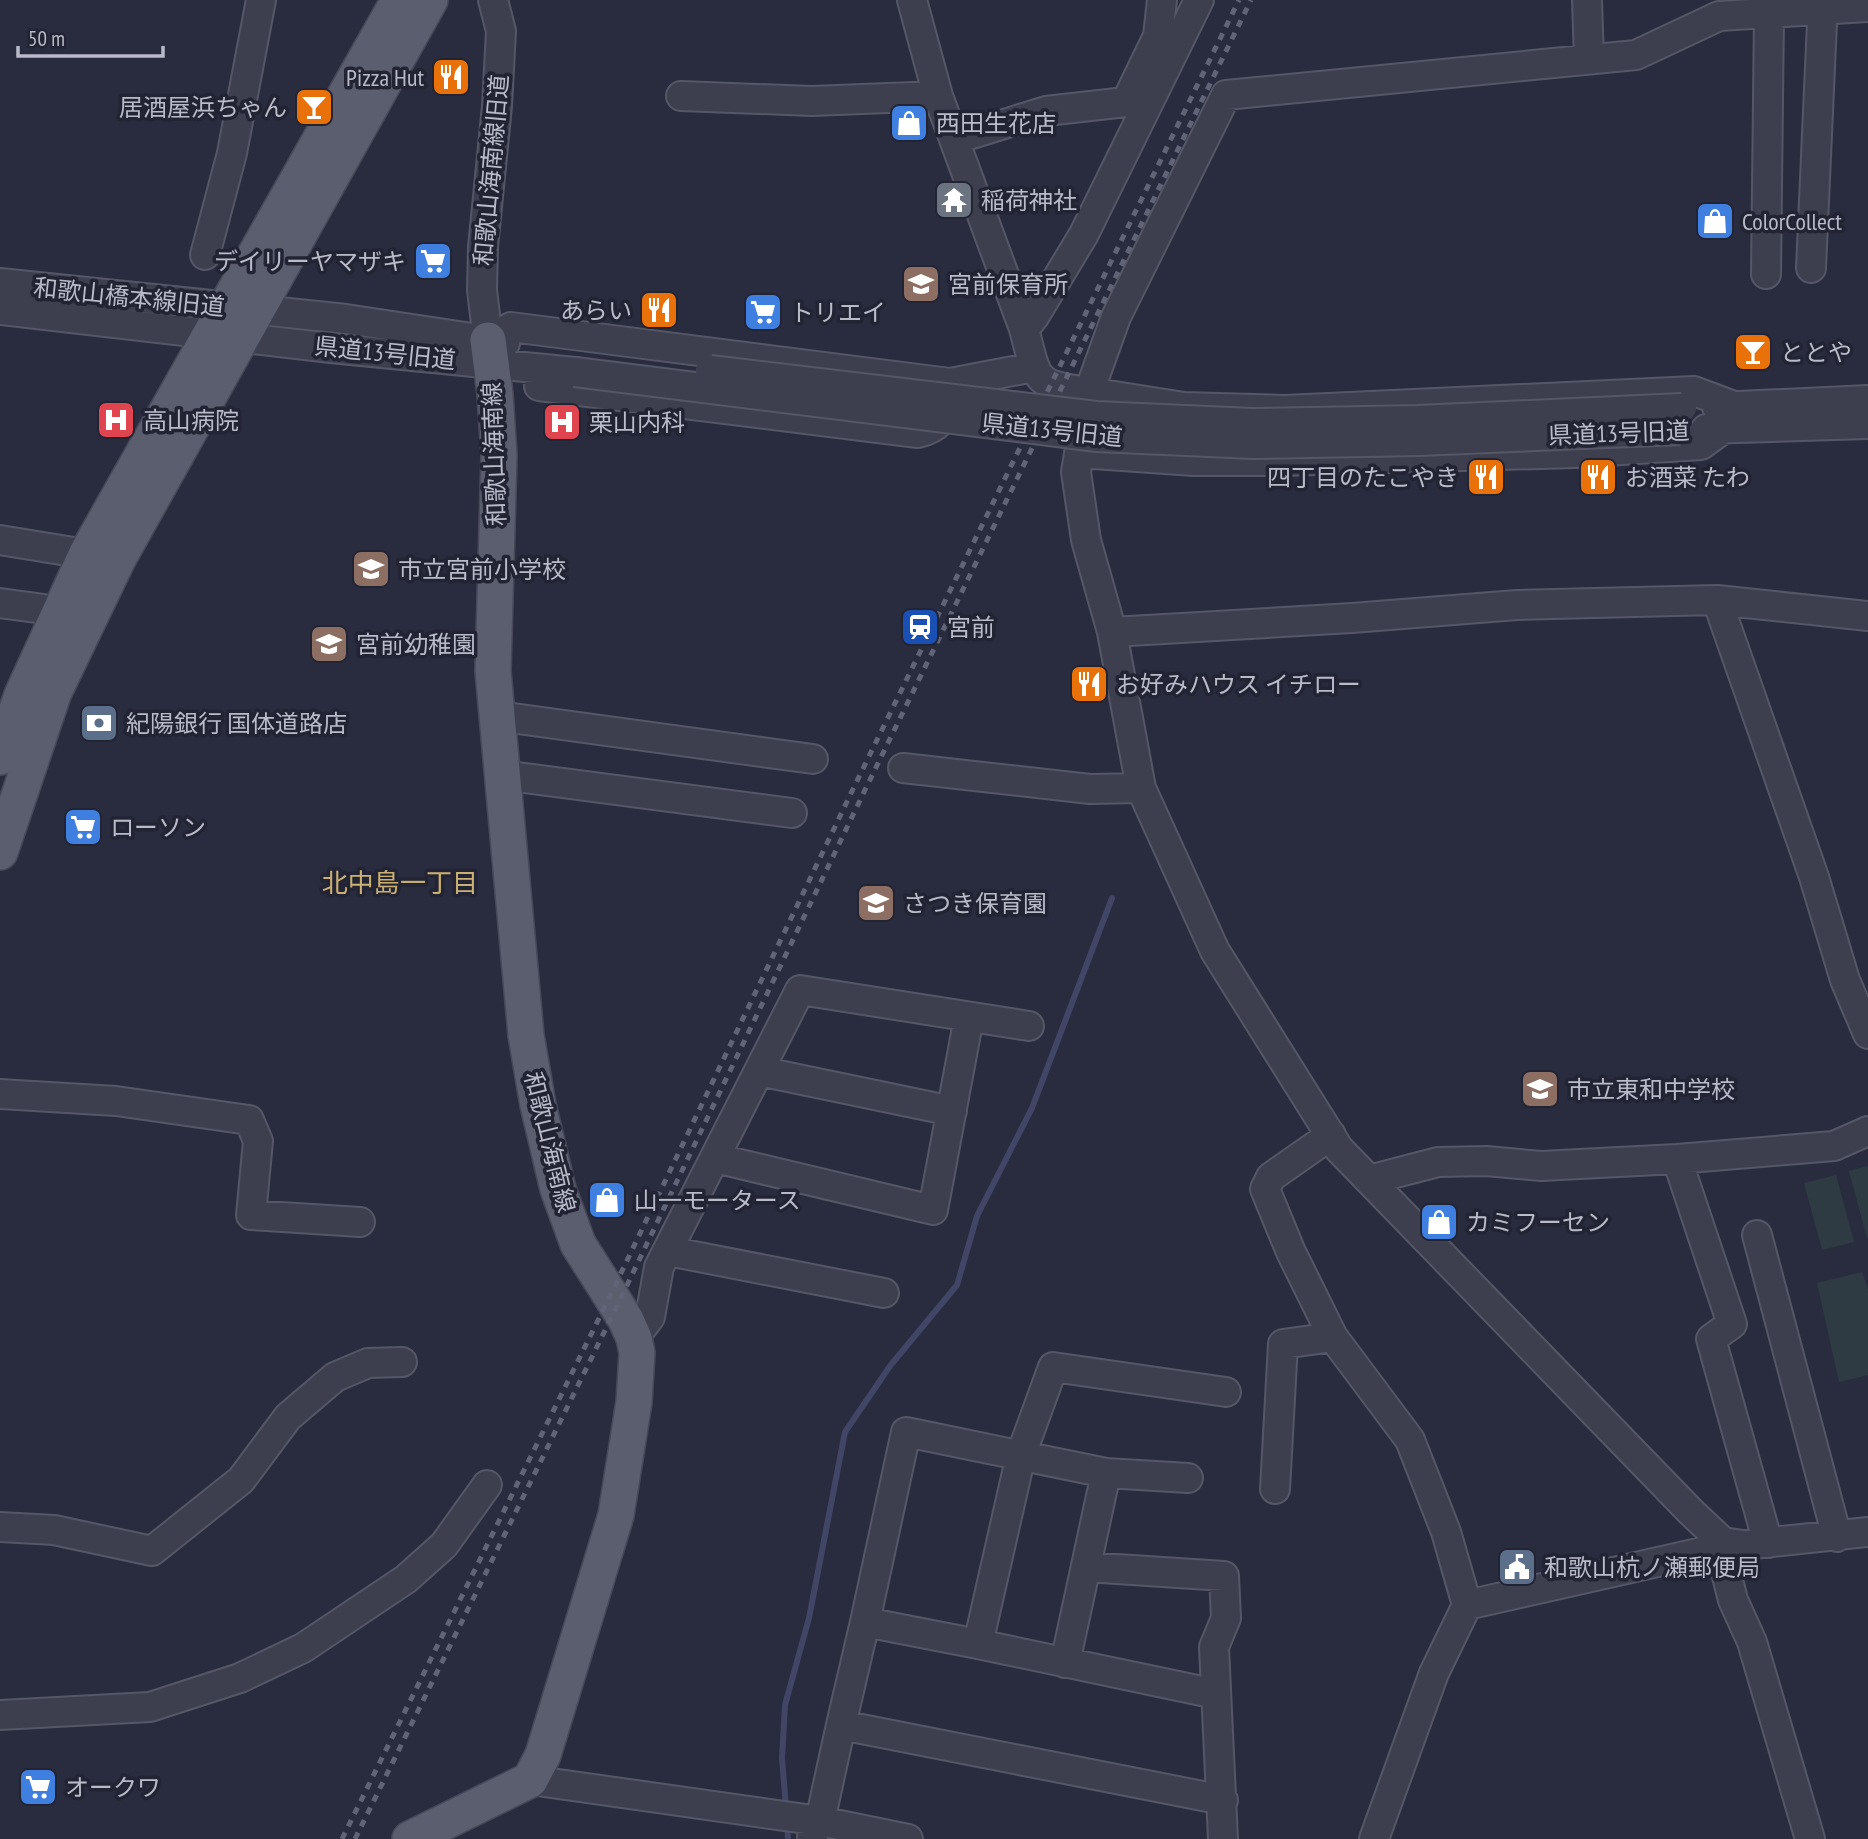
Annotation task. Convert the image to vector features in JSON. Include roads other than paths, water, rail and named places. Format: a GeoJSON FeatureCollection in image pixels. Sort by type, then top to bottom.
{"type":"FeatureCollection","features":[{"type":"Feature","properties":{"kind":"main road"},"geometry":{"type":"LineString","coordinates":[[0,852],[8,766],[22,695],[58,611],[102,556],[233,322],[399,0]]}},
{"type":"Feature","properties":{"kind":"main road"},"geometry":{"type":"LineString","coordinates":[[233,322],[430,0]]}},
{"type":"Feature","properties":{"kind":"main road","name":"和歌山海南線"},"geometry":{"type":"LineString","coordinates":[[490,352],[499,454],[493,671],[526,1035],[538,1105],[558,1189],[578,1244],[626,1320],[637,1353],[634,1402],[616,1516],[552,1729],[530,1780]]}},
{"type":"Feature","properties":{"kind":"main road"},"geometry":{"type":"LineString","coordinates":[[8,766],[54,692],[102,556]]}},
{"type":"Feature","properties":{"kind":"main road"},"geometry":{"type":"LineString","coordinates":[[428,1835],[530,1780]]}},
{"type":"Feature","properties":{"kind":"street"},"geometry":{"type":"LineString","coordinates":[[205,255],[232,153],[261,0]]}},
{"type":"Feature","properties":{"kind":"street","name":"和歌山海南線旧道"},"geometry":{"type":"LineString","coordinates":[[490,352],[482,290],[483,247],[497,106],[501,31],[493,0]]}},
{"type":"Feature","properties":{"kind":"street"},"geometry":{"type":"LineString","coordinates":[[912,0],[938,96],[956,139],[1040,380],[1051,385],[1184,407],[1285,410],[1694,391],[1729,417],[1701,445],[1575,453],[1284,461],[1194,461],[1079,453]]}},
{"type":"Feature","properties":{"kind":"street"},"geometry":{"type":"LineString","coordinates":[[956,139],[1046,111],[1126,102],[1158,36],[1162,0]]}},
{"type":"Feature","properties":{"kind":"street"},"geometry":{"type":"LineString","coordinates":[[1024,329],[1084,234],[1199,0]]}},
{"type":"Feature","properties":{"kind":"street"},"geometry":{"type":"LineString","coordinates":[[1587,0],[1589,59]]}},
{"type":"Feature","properties":{"kind":"street"},"geometry":{"type":"LineString","coordinates":[[1811,268],[1823,5]]}},
{"type":"Feature","properties":{"kind":"street"},"geometry":{"type":"LineString","coordinates":[[1810,1839],[1752,1642],[1732,1600],[1721,1545],[1339,1149],[1215,951],[1140,788],[1112,632],[1086,540],[1076,472],[1089,392],[1116,317],[1226,95],[1636,55],[1719,16],[1823,5],[1868,7]]}},
{"type":"Feature","properties":{"kind":"street"},"geometry":{"type":"LineString","coordinates":[[1766,274],[1781,9]]}},
{"type":"Feature","properties":{"kind":"street"},"geometry":{"type":"LineString","coordinates":[[681,96],[812,101],[938,96]]}},
{"type":"Feature","properties":{"kind":"street","name":"和歌山橋本線旧道"},"geometry":{"type":"LineString","coordinates":[[0,283],[233,322]]}},
{"type":"Feature","properties":{"kind":"street","name":"和歌山橋本線旧道"},"geometry":{"type":"LineString","coordinates":[[0,310],[233,322]]}},
{"type":"Feature","properties":{"kind":"street","name":"県道13号旧道"},"geometry":{"type":"LineString","coordinates":[[233,322],[346,319],[490,352],[1096,416],[1252,422],[1681,419],[1729,417],[1868,400]]}},
{"type":"Feature","properties":{"kind":"street"},"geometry":{"type":"LineString","coordinates":[[950,383],[945,416],[934,429],[918,433],[515,383],[490,352],[511,327],[950,383],[1034,367]]}},
{"type":"Feature","properties":{"kind":"street","name":"県道13号旧道"},"geometry":{"type":"LineString","coordinates":[[1729,417],[1868,424]]}},
{"type":"Feature","properties":{"kind":"street"},"geometry":{"type":"LineString","coordinates":[[0,540],[102,556]]}},
{"type":"Feature","properties":{"kind":"street"},"geometry":{"type":"LineString","coordinates":[[1112,632],[1517,605],[1717,600],[1868,616]]}},
{"type":"Feature","properties":{"kind":"street"},"geometry":{"type":"LineString","coordinates":[[1717,600],[1814,877],[1856,979],[1868,1034]]}},
{"type":"Feature","properties":{"kind":"street"},"geometry":{"type":"LineString","coordinates":[[0,603],[58,611]]}},
{"type":"Feature","properties":{"kind":"street"},"geometry":{"type":"LineString","coordinates":[[497,716],[813,760]]}},
{"type":"Feature","properties":{"kind":"street"},"geometry":{"type":"LineString","coordinates":[[903,768],[1090,789],[1140,788]]}},
{"type":"Feature","properties":{"kind":"street"},"geometry":{"type":"LineString","coordinates":[[502,775],[792,813]]}},
{"type":"Feature","properties":{"kind":"street"},"geometry":{"type":"LineString","coordinates":[[634,1338],[650,1317],[659,1267],[800,990],[1029,1026]]}},
{"type":"Feature","properties":{"kind":"street"},"geometry":{"type":"LineString","coordinates":[[715,1158],[933,1210],[969,1017]]}},
{"type":"Feature","properties":{"kind":"street"},"geometry":{"type":"LineString","coordinates":[[759,1071],[952,1111]]}},
{"type":"Feature","properties":{"kind":"street"},"geometry":{"type":"LineString","coordinates":[[0,1094],[116,1101],[249,1120],[258,1140],[251,1215],[360,1222]]}},
{"type":"Feature","properties":{"kind":"street"},"geometry":{"type":"LineString","coordinates":[[1369,1180],[1438,1162],[1486,1161],[1541,1166],[1677,1160],[1834,1146],[1868,1132]]}},
{"type":"Feature","properties":{"kind":"street"},"geometry":{"type":"LineString","coordinates":[[1331,1135],[1270,1177],[1265,1189],[1291,1252],[1333,1337],[1410,1440],[1446,1532],[1467,1605],[1434,1673],[1374,1839]]}},
{"type":"Feature","properties":{"kind":"street"},"geometry":{"type":"LineString","coordinates":[[1677,1160],[1732,1324],[1712,1339],[1768,1543]]}},
{"type":"Feature","properties":{"kind":"street"},"geometry":{"type":"LineString","coordinates":[[1758,1235],[1837,1537]]}},
{"type":"Feature","properties":{"kind":"street"},"geometry":{"type":"LineString","coordinates":[[668,1251],[884,1293]]}},
{"type":"Feature","properties":{"kind":"street"},"geometry":{"type":"LineString","coordinates":[[1275,1489],[1283,1344],[1333,1337]]}},
{"type":"Feature","properties":{"kind":"street"},"geometry":{"type":"LineString","coordinates":[[0,1527],[54,1530],[152,1551],[241,1480],[288,1417],[335,1377],[368,1363],[402,1362]]}},
{"type":"Feature","properties":{"kind":"street"},"geometry":{"type":"LineString","coordinates":[[978,1644],[1021,1455],[1053,1367],[1226,1392]]}},
{"type":"Feature","properties":{"kind":"street"},"geometry":{"type":"LineString","coordinates":[[816,1830],[906,1432],[1106,1473],[1188,1478]]}},
{"type":"Feature","properties":{"kind":"street"},"geometry":{"type":"LineString","coordinates":[[1065,1663],[1106,1473]]}},
{"type":"Feature","properties":{"kind":"street"},"geometry":{"type":"LineString","coordinates":[[0,1715],[150,1707],[253,1672],[303,1648],[406,1579],[444,1545],[487,1485]]}},
{"type":"Feature","properties":{"kind":"street"},"geometry":{"type":"LineString","coordinates":[[1467,1605],[1721,1545],[1837,1537],[1868,1532]]}},
{"type":"Feature","properties":{"kind":"street"},"geometry":{"type":"LineString","coordinates":[[1086,1567],[1224,1576],[1226,1618],[1213,1647],[1223,1839]]}},
{"type":"Feature","properties":{"kind":"street"},"geometry":{"type":"LineString","coordinates":[[865,1622],[1216,1694]]}},
{"type":"Feature","properties":{"kind":"street"},"geometry":{"type":"LineString","coordinates":[[841,1725],[1223,1800]]}},
{"type":"Feature","properties":{"kind":"street"},"geometry":{"type":"LineString","coordinates":[[530,1780],[816,1830],[908,1839]]}},
{"type":"Feature","properties":{"kind":"waterway"},"geometry":{"type":"LineString","coordinates":[[786,1808],[782,1758],[785,1705],[809,1618],[845,1432],[890,1366],[957,1285],[977,1216],[1032,1108],[1112,898]]}},
{"type":"Feature","properties":{"kind":"waterway"},"geometry":{"type":"LineString","coordinates":[[787,1822],[788,1839]]}},
{"type":"Feature","properties":{"kind":"railway"},"geometry":{"type":"LineString","coordinates":[[342,1839],[610,1296],[854,787],[1239,0]]}},
{"type":"Feature","properties":{"kind":"railway"},"geometry":{"type":"LineString","coordinates":[[355,1839],[1251,0]]}},
{"type":"Feature","properties":{"kind":"place","name":"Pizza Hut"},"geometry":{"type":"Point","coordinates":[451,77]}},
{"type":"Feature","properties":{"kind":"place","name":"居酒屋浜ちゃん"},"geometry":{"type":"Point","coordinates":[314,107]}},
{"type":"Feature","properties":{"kind":"place","name":"西田生花店"},"geometry":{"type":"Point","coordinates":[909,123]}},
{"type":"Feature","properties":{"kind":"place","name":"稲荷神社"},"geometry":{"type":"Point","coordinates":[954,200]}},
{"type":"Feature","properties":{"kind":"place","name":"ColorCollect"},"geometry":{"type":"Point","coordinates":[1715,221]}},
{"type":"Feature","properties":{"kind":"place","name":"デイリーヤマザキ"},"geometry":{"type":"Point","coordinates":[433,261]}},
{"type":"Feature","properties":{"kind":"place","name":"宮前保育所"},"geometry":{"type":"Point","coordinates":[921,284]}},
{"type":"Feature","properties":{"kind":"place","name":"あらい"},"geometry":{"type":"Point","coordinates":[659,310]}},
{"type":"Feature","properties":{"kind":"place","name":"トリエイ"},"geometry":{"type":"Point","coordinates":[763,312]}},
{"type":"Feature","properties":{"kind":"place","name":"ととや"},"geometry":{"type":"Point","coordinates":[1753,352]}},
{"type":"Feature","properties":{"kind":"place","name":"高山病院"},"geometry":{"type":"Point","coordinates":[116,420]}},
{"type":"Feature","properties":{"kind":"place","name":"栗山内科"},"geometry":{"type":"Point","coordinates":[562,422]}},
{"type":"Feature","properties":{"kind":"place","name":"四丁目のたこやき"},"geometry":{"type":"Point","coordinates":[1486,477]}},
{"type":"Feature","properties":{"kind":"place","name":"お酒菜 たわ"},"geometry":{"type":"Point","coordinates":[1598,477]}},
{"type":"Feature","properties":{"kind":"place","name":"市立宮前小学校"},"geometry":{"type":"Point","coordinates":[371,569]}},
{"type":"Feature","properties":{"kind":"place","name":"宮前"},"geometry":{"type":"Point","coordinates":[920,627]}},
{"type":"Feature","properties":{"kind":"place","name":"宮前幼稚園"},"geometry":{"type":"Point","coordinates":[329,644]}},
{"type":"Feature","properties":{"kind":"place","name":"お好みハウス イチロー"},"geometry":{"type":"Point","coordinates":[1089,684]}},
{"type":"Feature","properties":{"kind":"place","name":"紀陽銀行 国体道路店"},"geometry":{"type":"Point","coordinates":[99,723]}},
{"type":"Feature","properties":{"kind":"place","name":"ローソン"},"geometry":{"type":"Point","coordinates":[83,827]}},
{"type":"Feature","properties":{"kind":"place","name":"さつき保育園"},"geometry":{"type":"Point","coordinates":[876,903]}},
{"type":"Feature","properties":{"kind":"place","name":"市立東和中学校"},"geometry":{"type":"Point","coordinates":[1540,1089]}},
{"type":"Feature","properties":{"kind":"place","name":"山一モータース"},"geometry":{"type":"Point","coordinates":[607,1200]}},
{"type":"Feature","properties":{"kind":"place","name":"カミフーセン"},"geometry":{"type":"Point","coordinates":[1439,1222]}},
{"type":"Feature","properties":{"kind":"place","name":"和歌山杭ノ瀬郵便局"},"geometry":{"type":"Point","coordinates":[1517,1567]}},
{"type":"Feature","properties":{"kind":"place","name":"オークワ"},"geometry":{"type":"Point","coordinates":[38,1787]}},
{"type":"Feature","properties":{"kind":"district","name":"北中島一丁目"},"geometry":{"type":"Point","coordinates":[400,882]}}]}
